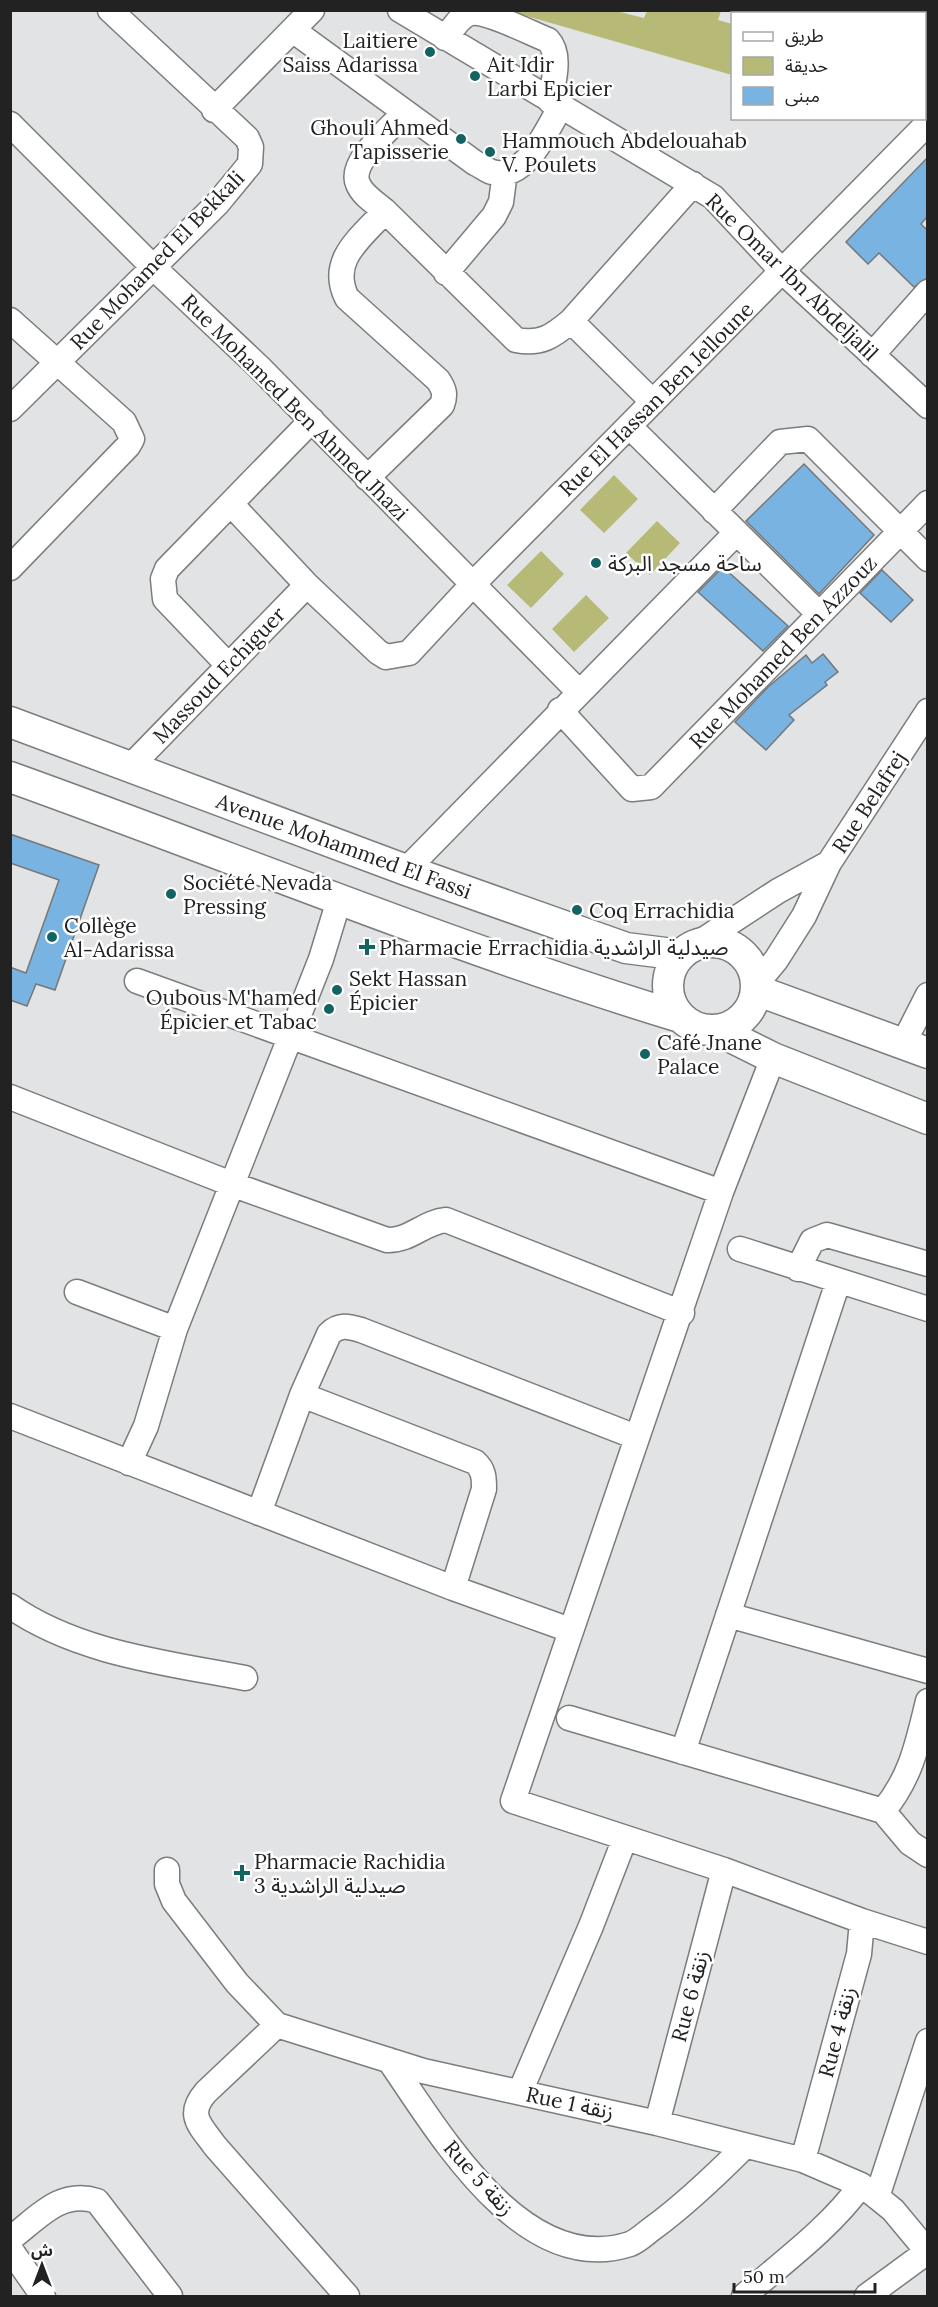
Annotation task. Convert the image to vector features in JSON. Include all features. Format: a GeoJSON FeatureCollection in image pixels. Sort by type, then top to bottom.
{"type":"FeatureCollection","features":[{"type":"Feature","properties":{"kind":"main road","name":"Avenue Mohammed El Fassi"},"geometry":{"type":"LineString","coordinates":[[10,722],[406,870],[626,948],[688,950],[708,943],[722,944],[735,949],[753,970],[756,987]]}},
{"type":"Feature","properties":{"kind":"main road"},"geometry":{"type":"LineString","coordinates":[[10,777],[339,900],[680,1017],[704,1030],[717,1030],[732,1026],[744,1017],[752,1004],[756,987],[915,1048]]}},
{"type":"Feature","properties":{"kind":"main road"},"geometry":{"type":"LineString","coordinates":[[680,1017],[671,1002],[668,986],[672,969],[688,950]]}},
{"type":"Feature","properties":{"kind":"main road"},"geometry":{"type":"LineString","coordinates":[[717,1030],[773,1058],[927,1119]]}},
{"type":"Feature","properties":{"kind":"street","name":"Rue Mohamed El Bekkali"},"geometry":{"type":"LineString","coordinates":[[10,409],[217,204],[250,164],[251,147],[247,138],[214,110],[110,10]]}},
{"type":"Feature","properties":{"kind":"street"},"geometry":{"type":"LineString","coordinates":[[214,110],[294,31],[312,10]]}},
{"type":"Feature","properties":{"kind":"street","name":"Rue Omar Ibn Abdeljalil"},"geometry":{"type":"LineString","coordinates":[[404,12],[713,197],[782,271],[927,406]]}},
{"type":"Feature","properties":{"kind":"street"},"geometry":{"type":"LineString","coordinates":[[294,31],[475,163],[492,172],[505,172],[517,168],[528,159],[555,104],[556,56],[554,46],[548,40],[482,14],[469,13],[445,38]]}},
{"type":"Feature","properties":{"kind":"street"},"geometry":{"type":"LineString","coordinates":[[405,112],[360,160],[356,173],[357,184],[365,195],[385,211],[516,340],[531,343],[550,338],[571,321],[693,184]]}},
{"type":"Feature","properties":{"kind":"street","name":"Rue El Hassan Ben Jelloune"},"geometry":{"type":"LineString","coordinates":[[307,585],[378,652],[386,657],[409,653],[473,584],[927,123]]}},
{"type":"Feature","properties":{"kind":"street","name":"Rue Mohamed Ben Ahmed Jhazi"},"geometry":{"type":"LineString","coordinates":[[10,124],[154,268],[312,420],[579,692]]}},
{"type":"Feature","properties":{"kind":"street"},"geometry":{"type":"LineString","coordinates":[[446,273],[494,216],[501,202],[505,172]]}},
{"type":"Feature","properties":{"kind":"street"},"geometry":{"type":"LineString","coordinates":[[367,478],[442,405],[445,391],[438,380],[347,298],[340,285],[339,273],[344,259],[385,211]]}},
{"type":"Feature","properties":{"kind":"street"},"geometry":{"type":"LineString","coordinates":[[872,355],[927,292]]}},
{"type":"Feature","properties":{"kind":"street","name":"Rue Mohamed El Bekkali"},"geometry":{"type":"LineString","coordinates":[[10,320],[124,422],[130,433],[128,446],[10,568]]}},
{"type":"Feature","properties":{"kind":"street"},"geometry":{"type":"LineString","coordinates":[[571,321],[653,402]]}},
{"type":"Feature","properties":{"kind":"street"},"geometry":{"type":"LineString","coordinates":[[228,665],[165,599],[163,579],[167,569],[312,420]]}},
{"type":"Feature","properties":{"kind":"street"},"geometry":{"type":"LineString","coordinates":[[629,426],[818,613]]}},
{"type":"Feature","properties":{"kind":"street"},"geometry":{"type":"LineString","coordinates":[[714,511],[780,442],[808,439],[820,447],[898,532],[927,559]]}},
{"type":"Feature","properties":{"kind":"street","name":"Rue Mohamed Ben Azzouz"},"geometry":{"type":"LineString","coordinates":[[560,710],[632,789],[651,787],[927,503]]}},
{"type":"Feature","properties":{"kind":"street"},"geometry":{"type":"LineString","coordinates":[[231,504],[307,585]]}},
{"type":"Feature","properties":{"kind":"street"},"geometry":{"type":"LineString","coordinates":[[406,870],[560,710],[736,533]]}},
{"type":"Feature","properties":{"kind":"street","name":"Massoud Echiguer"},"geometry":{"type":"LineString","coordinates":[[131,766],[307,585]]}},
{"type":"Feature","properties":{"kind":"street","name":"Rue Belafrej"},"geometry":{"type":"LineString","coordinates":[[756,987],[804,916],[829,863],[927,711]]}},
{"type":"Feature","properties":{"kind":"street","name":"Rue Belafrej"},"geometry":{"type":"LineString","coordinates":[[688,950],[778,891],[829,863]]}},
{"type":"Feature","properties":{"kind":"street"},"geometry":{"type":"LineString","coordinates":[[129,1464],[146,1426],[175,1329],[291,1039],[321,959],[339,900]]}},
{"type":"Feature","properties":{"kind":"street"},"geometry":{"type":"LineString","coordinates":[[137,981],[291,1039],[721,1192]]}},
{"type":"Feature","properties":{"kind":"street"},"geometry":{"type":"LineString","coordinates":[[915,1048],[927,994]]}},
{"type":"Feature","properties":{"kind":"street"},"geometry":{"type":"LineString","coordinates":[[773,1058],[721,1192],[682,1312],[636,1437],[513,1801],[724,1870],[927,1942]]}},
{"type":"Feature","properties":{"kind":"street"},"geometry":{"type":"LineString","coordinates":[[10,1097],[234,1185],[387,1239],[399,1240],[428,1224],[446,1220],[682,1312]]}},
{"type":"Feature","properties":{"kind":"street"},"geometry":{"type":"LineString","coordinates":[[798,1269],[812,1241],[827,1234],[927,1264]]}},
{"type":"Feature","properties":{"kind":"street"},"geometry":{"type":"LineString","coordinates":[[740,1249],[927,1309]]}},
{"type":"Feature","properties":{"kind":"street"},"geometry":{"type":"LineString","coordinates":[[683,1752],[838,1282]]}},
{"type":"Feature","properties":{"kind":"street"},"geometry":{"type":"LineString","coordinates":[[76,1292],[175,1329]]}},
{"type":"Feature","properties":{"kind":"street"},"geometry":{"type":"LineString","coordinates":[[259,1513],[302,1395],[329,1334],[335,1328],[347,1326],[636,1437]]}},
{"type":"Feature","properties":{"kind":"street"},"geometry":{"type":"LineString","coordinates":[[302,1395],[475,1462],[480,1467],[483,1473],[484,1490],[453,1588]]}},
{"type":"Feature","properties":{"kind":"street"},"geometry":{"type":"LineString","coordinates":[[10,1416],[453,1588],[570,1630]]}},
{"type":"Feature","properties":{"kind":"street"},"geometry":{"type":"LineString","coordinates":[[10,1606],[42,1626],[90,1643],[245,1678]]}},
{"type":"Feature","properties":{"kind":"street"},"geometry":{"type":"LineString","coordinates":[[728,1615],[927,1671]]}},
{"type":"Feature","properties":{"kind":"street"},"geometry":{"type":"LineString","coordinates":[[883,1810],[899,1792],[908,1772],[927,1701]]}},
{"type":"Feature","properties":{"kind":"street"},"geometry":{"type":"LineString","coordinates":[[569,1718],[883,1810],[910,1842],[927,1855]]}},
{"type":"Feature","properties":{"kind":"street"},"geometry":{"type":"LineString","coordinates":[[520,2092],[591,1926],[625,1838]]}},
{"type":"Feature","properties":{"kind":"street"},"geometry":{"type":"LineString","coordinates":[[167,1870],[167,1884],[174,1901],[237,1983],[277,2025],[197,2102],[195,2113],[198,2122],[215,2146],[336,2293]]}},
{"type":"Feature","properties":{"kind":"street","name":"Rue 6 زنقة"},"geometry":{"type":"LineString","coordinates":[[657,2122],[724,1870]]}},
{"type":"Feature","properties":{"kind":"street","name":"Rue 4 زنقة"},"geometry":{"type":"LineString","coordinates":[[803,2160],[859,1954],[854,1918]]}},
{"type":"Feature","properties":{"kind":"street","name":"Rue 1 زنقة"},"geometry":{"type":"LineString","coordinates":[[277,2025],[389,2060],[657,2122],[803,2160],[869,2191],[893,2210],[927,2252]]}},
{"type":"Feature","properties":{"kind":"street"},"geometry":{"type":"LineString","coordinates":[[744,2296],[846,2206],[869,2191],[927,2041]]}},
{"type":"Feature","properties":{"kind":"street","name":"Rue 5 زنقة"},"geometry":{"type":"LineString","coordinates":[[389,2060],[453,2154],[493,2198],[519,2223],[579,2246],[606,2248],[632,2244],[673,2213],[745,2146]]}},
{"type":"Feature","properties":{"kind":"street"},"geometry":{"type":"LineString","coordinates":[[10,2239],[55,2204],[69,2197],[84,2197],[97,2201],[170,2296]]}},
{"type":"Feature","properties":{"kind":"street"},"geometry":{"type":"LineString","coordinates":[[10,2249],[34,2293]]}},
{"type":"Feature","properties":{"kind":"street"},"geometry":{"type":"LineString","coordinates":[[867,2296],[927,2252]]}},
{"type":"Feature","properties":{"kind":"green space"},"geometry":{"type":"Polygon","coordinates":[[[509,11],[616,11],[644,18],[647,11],[721,11],[718,20],[731,24],[731,75],[509,11]]]}},
{"type":"Feature","properties":{"kind":"green space"},"geometry":{"type":"Polygon","coordinates":[[[614,475],[638,499],[604,533],[580,510],[614,475]]]}},
{"type":"Feature","properties":{"kind":"green space"},"geometry":{"type":"Polygon","coordinates":[[[657,521],[680,543],[650,575],[626,553],[657,521]]]}},
{"type":"Feature","properties":{"kind":"green space"},"geometry":{"type":"Polygon","coordinates":[[[541,551],[564,574],[531,608],[507,585],[541,551]]]}},
{"type":"Feature","properties":{"kind":"green space"},"geometry":{"type":"Polygon","coordinates":[[[586,595],[609,618],[574,652],[552,629],[586,595]]]}},
{"type":"Feature","properties":{"kind":"building"},"geometry":{"type":"Polygon","coordinates":[[[927,158],[927,217],[921,224],[927,230],[927,278],[914,287],[879,253],[868,264],[846,242],[927,158]]]}},
{"type":"Feature","properties":{"kind":"building"},"geometry":{"type":"Polygon","coordinates":[[[804,464],[874,535],[819,594],[746,521],[804,464]]]}},
{"type":"Feature","properties":{"kind":"building"},"geometry":{"type":"Polygon","coordinates":[[[723,567],[788,626],[763,651],[698,592],[723,567]]]}},
{"type":"Feature","properties":{"kind":"building"},"geometry":{"type":"Polygon","coordinates":[[[882,570],[913,600],[891,622],[860,593],[882,570]]]}},
{"type":"Feature","properties":{"kind":"building"},"geometry":{"type":"Polygon","coordinates":[[[823,654],[838,672],[825,682],[827,685],[789,715],[794,720],[766,750],[735,722],[768,687],[806,655],[812,663],[823,654]]]}},
{"type":"Feature","properties":{"kind":"building"},"geometry":{"type":"Polygon","coordinates":[[[10,834],[99,865],[55,990],[36,984],[27,1006],[10,1000],[10,967],[26,973],[59,880],[10,863],[10,834]]]}},
{"type":"Feature","properties":{"kind":"place","name":"Laitiere Saiss Adarissa"},"geometry":{"type":"Point","coordinates":[430,52]}},
{"type":"Feature","properties":{"kind":"place","name":"Ait Idir Larbi Epicier"},"geometry":{"type":"Point","coordinates":[475,76]}},
{"type":"Feature","properties":{"kind":"place","name":"Ghouli Ahmed Tapisserie"},"geometry":{"type":"Point","coordinates":[461,139]}},
{"type":"Feature","properties":{"kind":"place","name":"Hammouch Abdelouahab V. Poulets"},"geometry":{"type":"Point","coordinates":[490,152]}},
{"type":"Feature","properties":{"kind":"place","name":"ساحة مسجد البركة"},"geometry":{"type":"Point","coordinates":[596,563]}},
{"type":"Feature","properties":{"kind":"place","name":"Société Nevada Pressing"},"geometry":{"type":"Point","coordinates":[171,894]}},
{"type":"Feature","properties":{"kind":"place","name":"Coq Errachidia"},"geometry":{"type":"Point","coordinates":[577,910]}},
{"type":"Feature","properties":{"kind":"place","name":"Collège Al-Adarissa"},"geometry":{"type":"Point","coordinates":[52,937]}},
{"type":"Feature","properties":{"kind":"place","name":"Pharmacie Errachidia صيدلية الراشدية"},"geometry":{"type":"Point","coordinates":[367,947]}},
{"type":"Feature","properties":{"kind":"place","name":"Sekt Hassan Épicier"},"geometry":{"type":"Point","coordinates":[337,990]}},
{"type":"Feature","properties":{"kind":"place","name":"Oubous M'hamed Épicier et Tabac"},"geometry":{"type":"Point","coordinates":[329,1009]}},
{"type":"Feature","properties":{"kind":"place","name":"Café Jnane Palace"},"geometry":{"type":"Point","coordinates":[645,1054]}},
{"type":"Feature","properties":{"kind":"place","name":"Pharmacie Rachidia 3 صيدلية الراشدية"},"geometry":{"type":"Point","coordinates":[242,1873]}}]}
